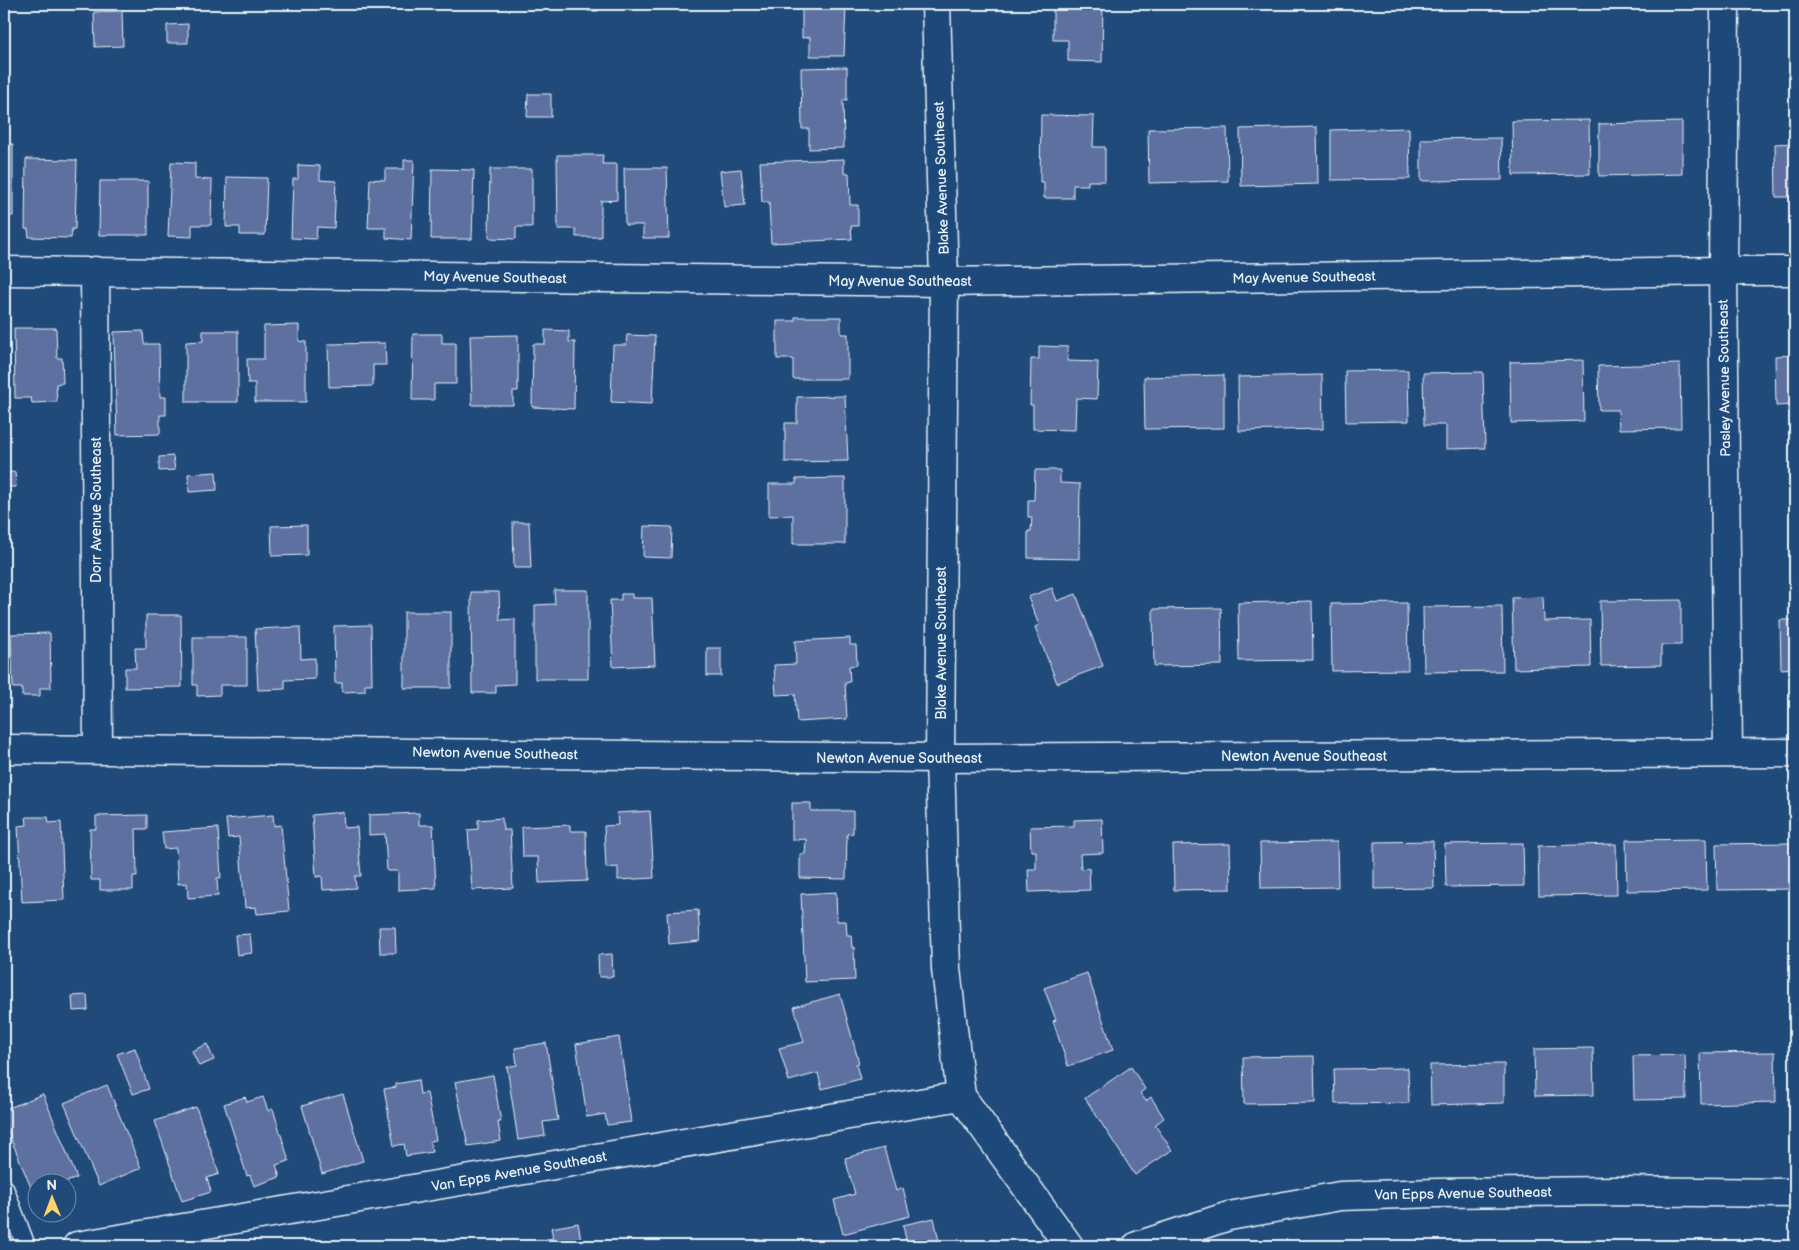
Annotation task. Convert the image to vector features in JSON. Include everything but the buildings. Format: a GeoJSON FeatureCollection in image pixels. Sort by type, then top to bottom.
{"type":"FeatureCollection","features":[{"type":"Feature","properties":{"kind":"street","name":"Blake Avenue Southeast"},"geometry":{"type":"LineString","coordinates":[[936,4],[944,282],[940,758],[946,969],[961,1096],[1069,1246]]}},
{"type":"Feature","properties":{"kind":"street","name":"Pasley Avenue Southeast"},"geometry":{"type":"LineString","coordinates":[[1725,4],[1723,271],[1728,753]]}},
{"type":"Feature","properties":{"kind":"street","name":"May Avenue Southeast"},"geometry":{"type":"LineString","coordinates":[[4,271],[944,282],[1723,271],[1795,272]]}},
{"type":"Feature","properties":{"kind":"street","name":"Dorr Avenue Southeast"},"geometry":{"type":"LineString","coordinates":[[95,271],[98,749]]}},
{"type":"Feature","properties":{"kind":"street","name":"Newton Avenue Southeast"},"geometry":{"type":"LineString","coordinates":[[4,749],[940,758],[1795,753]]}},
{"type":"Feature","properties":{"kind":"street","name":"Van Epps Avenue Southeast"},"geometry":{"type":"LineString","coordinates":[[76,1246],[961,1096]]}},
{"type":"Feature","properties":{"kind":"street","name":"Van Epps Avenue Southeast"},"geometry":{"type":"LineString","coordinates":[[1137,1246],[1229,1216],[1340,1196],[1615,1191],[1795,1192]]}},
{"type":"Feature","properties":{"kind":"lane"},"geometry":{"type":"LineString","coordinates":[[4,1188],[26,1246]]}}]}
